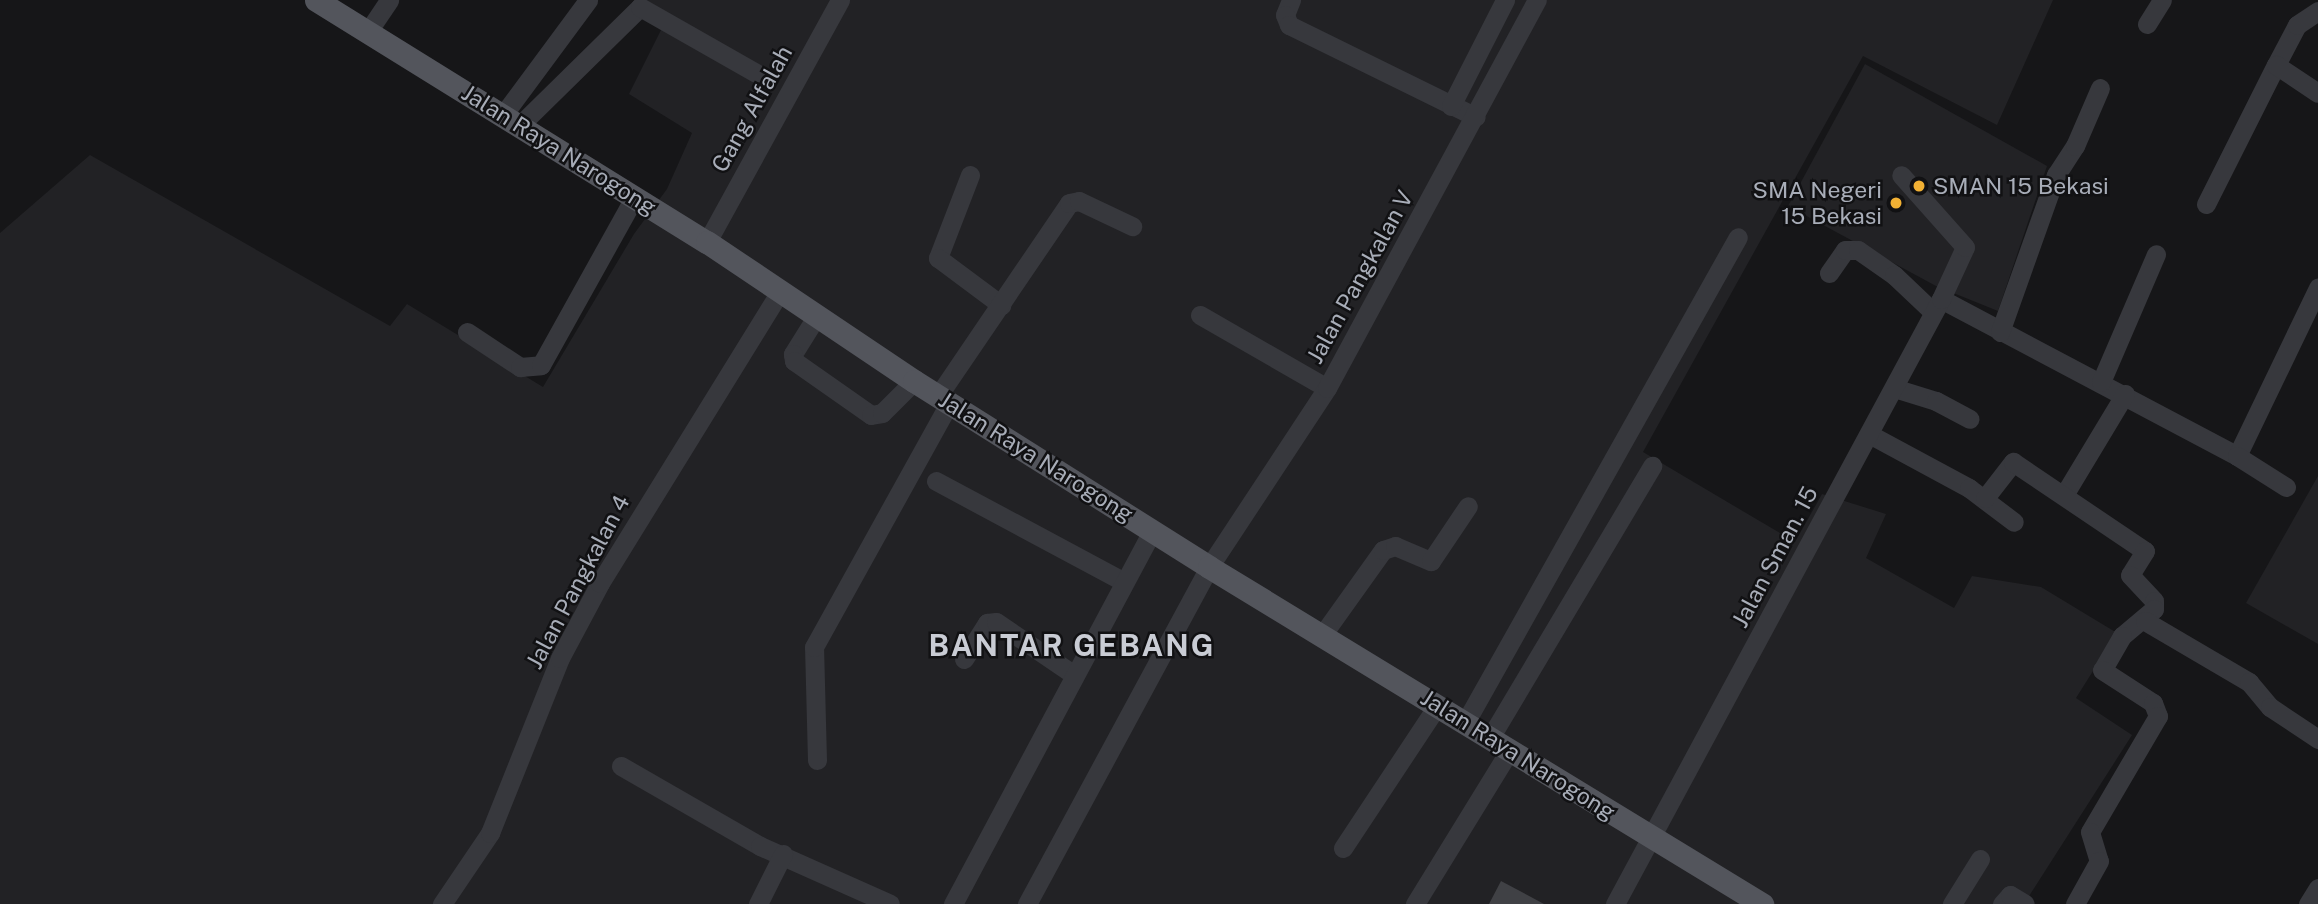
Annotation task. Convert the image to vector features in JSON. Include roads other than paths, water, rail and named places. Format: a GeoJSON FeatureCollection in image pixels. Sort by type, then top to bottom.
{"type":"FeatureCollection","features":[{"type":"Feature","properties":{"kind":"main road","name":"Jalan Raya Narogong"},"geometry":{"type":"LineString","coordinates":[[316,0],[369,30],[707,242],[779,293],[914,381],[1209,567],[1323,634],[1762,904]]}},
{"type":"Feature","properties":{"kind":"street"},"geometry":{"type":"LineString","coordinates":[[369,30],[389,0]]}},
{"type":"Feature","properties":{"kind":"street"},"geometry":{"type":"LineString","coordinates":[[511,120],[588,0]]}},
{"type":"Feature","properties":{"kind":"street","name":"Gang Alfalah"},"geometry":{"type":"LineString","coordinates":[[707,242],[840,0]]}},
{"type":"Feature","properties":{"kind":"street"},"geometry":{"type":"LineString","coordinates":[[1291,0],[1285,15],[1289,25],[1476,117]]}},
{"type":"Feature","properties":{"kind":"street"},"geometry":{"type":"LineString","coordinates":[[1451,106],[1505,0]]}},
{"type":"Feature","properties":{"kind":"street","name":"Jalan Pangkalan V"},"geometry":{"type":"LineString","coordinates":[[1027,904],[1209,567],[1327,388],[1537,0]]}},
{"type":"Feature","properties":{"kind":"street"},"geometry":{"type":"LineString","coordinates":[[2147,23],[2162,0]]}},
{"type":"Feature","properties":{"kind":"street"},"geometry":{"type":"LineString","coordinates":[[511,120],[640,7],[756,73]]}},
{"type":"Feature","properties":{"kind":"street"},"geometry":{"type":"LineString","coordinates":[[2206,204],[2297,25],[2318,11]]}},
{"type":"Feature","properties":{"kind":"street"},"geometry":{"type":"LineString","coordinates":[[2276,65],[2318,93]]}},
{"type":"Feature","properties":{"kind":"street"},"geometry":{"type":"LineString","coordinates":[[2000,332],[2056,175],[2075,146],[2100,88]]}},
{"type":"Feature","properties":{"kind":"street"},"geometry":{"type":"LineString","coordinates":[[970,175],[938,258],[1001,305]]}},
{"type":"Feature","properties":{"kind":"street","name":"Jalan Sman. 15"},"geometry":{"type":"LineString","coordinates":[[1615,904],[1894,388],[1937,305],[1964,241],[1901,175]]}},
{"type":"Feature","properties":{"kind":"street"},"geometry":{"type":"LineString","coordinates":[[467,332],[520,367],[541,365],[634,198]]}},
{"type":"Feature","properties":{"kind":"street"},"geometry":{"type":"LineString","coordinates":[[817,760],[814,647],[943,399],[1069,203],[1079,201],[1132,226]]}},
{"type":"Feature","properties":{"kind":"street"},"geometry":{"type":"LineString","coordinates":[[1465,723],[1738,237]]}},
{"type":"Feature","properties":{"kind":"street"},"geometry":{"type":"LineString","coordinates":[[1829,273],[1845,250],[1858,250],[1937,305],[2000,332],[2125,394],[2237,456],[2286,487]]}},
{"type":"Feature","properties":{"kind":"street"},"geometry":{"type":"LineString","coordinates":[[2101,382],[2156,254]]}},
{"type":"Feature","properties":{"kind":"street"},"geometry":{"type":"LineString","coordinates":[[2237,456],[2318,288]]}},
{"type":"Feature","properties":{"kind":"street","name":"Jalan Pangkalan 4"},"geometry":{"type":"LineString","coordinates":[[442,904],[491,833],[561,658],[600,583],[779,293]]}},
{"type":"Feature","properties":{"kind":"street"},"geometry":{"type":"LineString","coordinates":[[1200,315],[1327,388]]}},
{"type":"Feature","properties":{"kind":"street"},"geometry":{"type":"LineString","coordinates":[[816,317],[793,354],[794,361],[871,415],[882,413],[914,381]]}},
{"type":"Feature","properties":{"kind":"street"},"geometry":{"type":"LineString","coordinates":[[1894,388],[1936,401],[1970,419]]}},
{"type":"Feature","properties":{"kind":"street"},"geometry":{"type":"LineString","coordinates":[[2064,495],[2125,394]]}},
{"type":"Feature","properties":{"kind":"street"},"geometry":{"type":"LineString","coordinates":[[1869,434],[1986,498],[2014,522]]}},
{"type":"Feature","properties":{"kind":"street"},"geometry":{"type":"LineString","coordinates":[[1986,498],[2013,462],[2143,548],[2130,575],[2154,601],[2145,621],[2122,636],[2102,670],[2153,703],[2158,716],[2090,832],[2099,861],[2075,904]]}},
{"type":"Feature","properties":{"kind":"street"},"geometry":{"type":"LineString","coordinates":[[1490,738],[1652,466]]}},
{"type":"Feature","properties":{"kind":"street"},"geometry":{"type":"LineString","coordinates":[[936,481],[1124,582]]}},
{"type":"Feature","properties":{"kind":"street"},"geometry":{"type":"LineString","coordinates":[[1323,634],[1382,550],[1395,546],[1425,562],[1436,559],[1468,506]]}},
{"type":"Feature","properties":{"kind":"street"},"geometry":{"type":"LineString","coordinates":[[953,904],[1073,674],[1153,530]]}},
{"type":"Feature","properties":{"kind":"street"},"geometry":{"type":"LineString","coordinates":[[2145,621],[2249,682],[2270,707],[2318,739]]}},
{"type":"Feature","properties":{"kind":"street"},"geometry":{"type":"LineString","coordinates":[[964,659],[987,623],[996,622],[1073,674]]}},
{"type":"Feature","properties":{"kind":"street"},"geometry":{"type":"LineString","coordinates":[[1343,848],[1437,706]]}},
{"type":"Feature","properties":{"kind":"street"},"geometry":{"type":"LineString","coordinates":[[1415,904],[1510,751]]}},
{"type":"Feature","properties":{"kind":"street"},"geometry":{"type":"LineString","coordinates":[[621,766],[760,846],[890,904]]}},
{"type":"Feature","properties":{"kind":"street"},"geometry":{"type":"LineString","coordinates":[[758,904],[782,854]]}},
{"type":"Feature","properties":{"kind":"street"},"geometry":{"type":"LineString","coordinates":[[1952,904],[1980,859]]}},
{"type":"Feature","properties":{"kind":"street"},"geometry":{"type":"LineString","coordinates":[[2308,904],[2318,888]]}},
{"type":"Feature","properties":{"kind":"street"},"geometry":{"type":"LineString","coordinates":[[2002,904],[2010,895],[2025,904]]}},
{"type":"Feature","properties":{"kind":"place","name":"SMAN 15 Bekasi"},"geometry":{"type":"Point","coordinates":[1919,186]}},
{"type":"Feature","properties":{"kind":"place","name":"SMA Negeri 15 Bekasi"},"geometry":{"type":"Point","coordinates":[1896,203]}},
{"type":"Feature","properties":{"kind":"district","name":"BANTAR GEBANG"},"geometry":{"type":"Point","coordinates":[1072,645]}}]}
